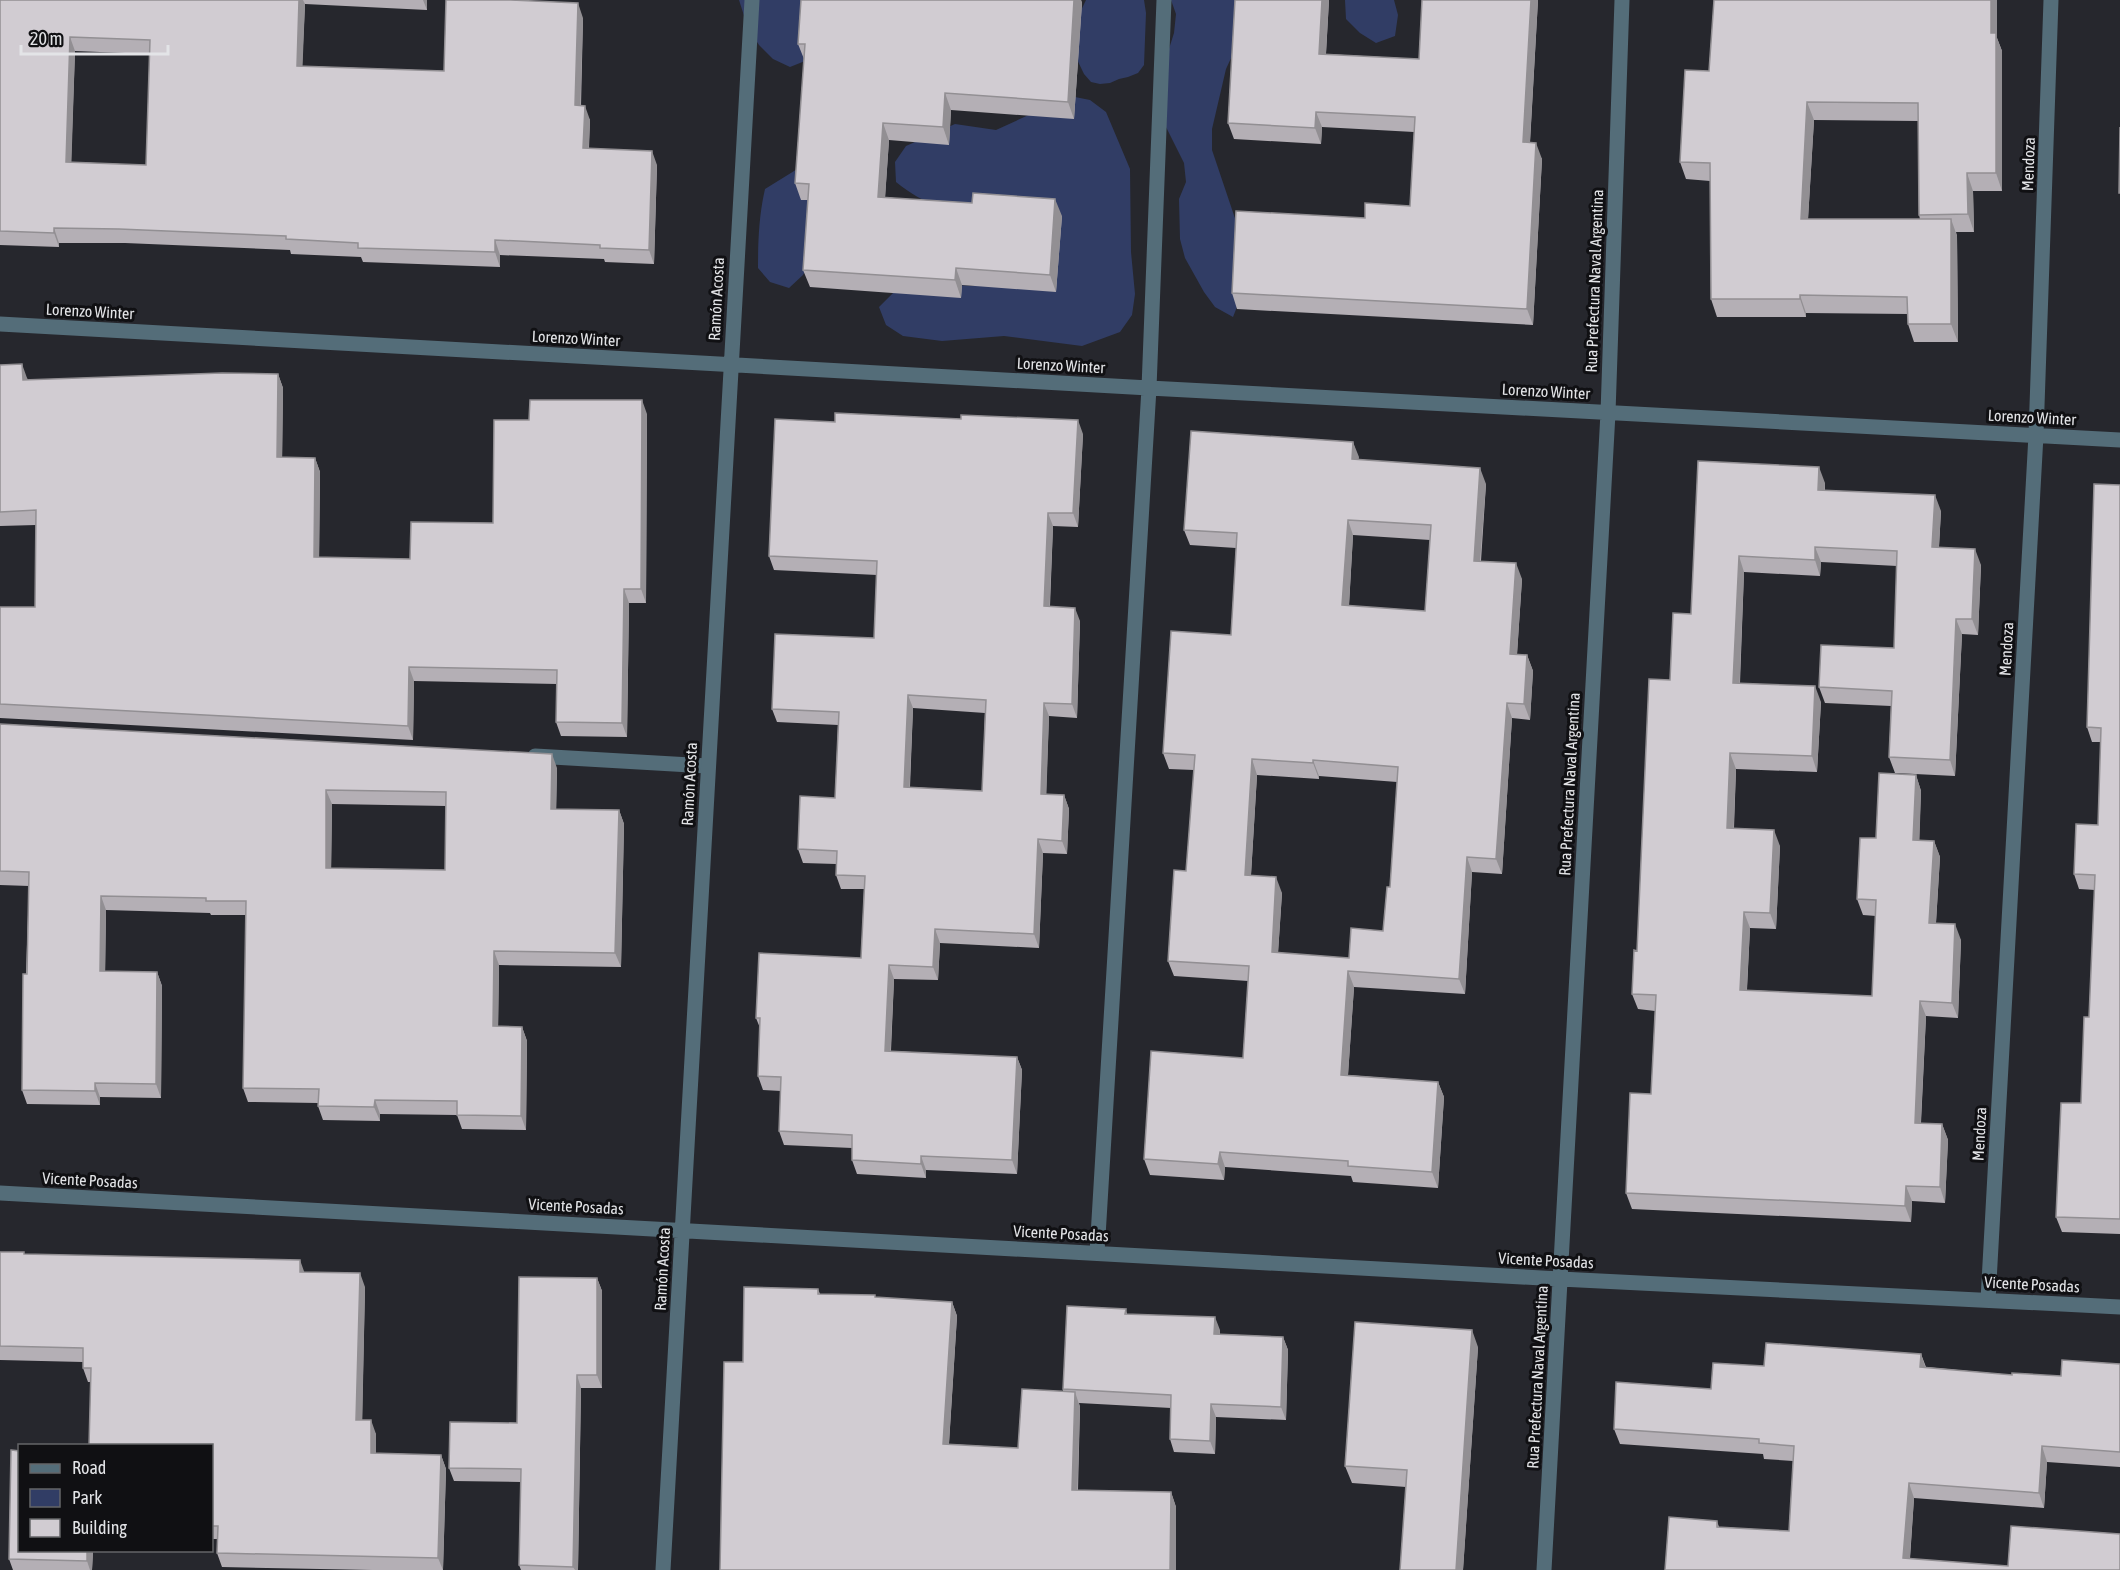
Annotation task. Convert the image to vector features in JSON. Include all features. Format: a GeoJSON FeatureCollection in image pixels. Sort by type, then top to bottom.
{"type":"FeatureCollection","features":[{"type":"Feature","properties":{"kind":"street","name":"Ramón Acosta"},"geometry":{"type":"LineString","coordinates":[[663,1570],[752,0]]}},
{"type":"Feature","properties":{"kind":"street"},"geometry":{"type":"LineString","coordinates":[[1097,1253],[1149,388],[1164,0]]}},
{"type":"Feature","properties":{"kind":"street","name":"Rua Prefectura Naval Argentina"},"geometry":{"type":"LineString","coordinates":[[1544,1570],[1608,413],[1622,0]]}},
{"type":"Feature","properties":{"kind":"street","name":"Mendoza"},"geometry":{"type":"LineString","coordinates":[[1988,1300],[2036,435],[2051,0]]}},
{"type":"Feature","properties":{"kind":"street","name":"Lorenzo Winter"},"geometry":{"type":"LineString","coordinates":[[0,324],[2120,440]]}},
{"type":"Feature","properties":{"kind":"street"},"geometry":{"type":"LineString","coordinates":[[519,756],[708,766]]}},
{"type":"Feature","properties":{"kind":"street","name":"Vicente Posadas"},"geometry":{"type":"LineString","coordinates":[[0,1193],[1560,1279],[2120,1307]]}},
{"type":"Feature","properties":{"kind":"green space"},"geometry":{"type":"Polygon","coordinates":[[[739,0],[820,0],[805,61],[790,67],[773,59],[759,45],[748,28],[739,0]]]}},
{"type":"Feature","properties":{"kind":"green space"},"geometry":{"type":"Polygon","coordinates":[[[1086,0],[1144,0],[1146,13],[1144,65],[1138,73],[1110,83],[1100,84],[1091,82],[1084,74],[1071,47],[1073,27],[1086,0]]]}},
{"type":"Feature","properties":{"kind":"green space"},"geometry":{"type":"Polygon","coordinates":[[[1171,0],[1240,0],[1242,34],[1226,69],[1212,129],[1212,150],[1245,248],[1244,289],[1233,317],[1215,307],[1204,292],[1185,258],[1180,239],[1179,199],[1186,182],[1184,163],[1166,127],[1168,52],[1174,33],[1176,14],[1171,0]]]}},
{"type":"Feature","properties":{"kind":"green space"},"geometry":{"type":"Polygon","coordinates":[[[1345,0],[1394,0],[1398,15],[1395,36],[1376,43],[1360,33],[1346,19],[1345,0]]]}},
{"type":"Feature","properties":{"kind":"green space"},"geometry":{"type":"Polygon","coordinates":[[[1070,96],[1090,100],[1106,112],[1130,169],[1131,252],[1135,294],[1132,315],[1120,332],[1082,346],[1004,336],[942,341],[903,336],[886,325],[879,307],[893,293],[954,285],[974,286],[986,219],[928,202],[896,182],[895,162],[906,146],[955,124],[996,130],[1070,96]]]}},
{"type":"Feature","properties":{"kind":"green space"},"geometry":{"type":"Polygon","coordinates":[[[807,163],[815,169],[808,265],[803,275],[789,288],[770,282],[758,268],[761,209],[765,189],[807,163]]]}},
{"type":"Feature","properties":{"kind":"building"},"geometry":{"type":"Polygon","coordinates":[[[0,0],[299,0],[297,66],[444,71],[446,0],[578,3],[575,105],[585,106],[583,148],[652,151],[649,250],[600,248],[600,245],[495,240],[495,252],[358,248],[358,243],[286,239],[286,236],[119,229],[54,228],[54,233],[0,231],[0,0]],[[70,37],[66,162],[146,165],[150,40],[70,37]]]}},
{"type":"Feature","properties":{"kind":"building"},"geometry":{"type":"Polygon","coordinates":[[[801,0],[1074,0],[1068,102],[945,93],[943,127],[883,123],[878,197],[972,203],[973,193],[1055,199],[1050,275],[956,268],[955,280],[803,270],[809,184],[795,183],[805,44],[798,44],[801,0]]]}},
{"type":"Feature","properties":{"kind":"building"},"geometry":{"type":"Polygon","coordinates":[[[1235,0],[1322,0],[1319,54],[1419,59],[1422,0],[1531,0],[1523,142],[1536,143],[1527,309],[1232,293],[1236,211],[1365,218],[1365,203],[1410,206],[1415,117],[1316,112],[1315,128],[1228,123],[1235,0]]]}},
{"type":"Feature","properties":{"kind":"building"},"geometry":{"type":"Polygon","coordinates":[[[1714,0],[1991,0],[1991,33],[1996,33],[1996,173],[1967,173],[1968,214],[1919,215],[1918,103],[1807,102],[1801,219],[1951,219],[1951,324],[1908,324],[1907,297],[1800,295],[1800,299],[1711,299],[1710,163],[1680,162],[1685,70],[1709,71],[1714,0]]]}},
{"type":"Feature","properties":{"kind":"building"},"geometry":{"type":"Polygon","coordinates":[[[2120,127],[2120,193],[2119,193],[2120,127]]]}},
{"type":"Feature","properties":{"kind":"building"},"geometry":{"type":"Polygon","coordinates":[[[22,364],[23,380],[222,373],[278,374],[277,457],[315,458],[314,557],[410,559],[411,522],[493,523],[494,420],[529,420],[530,400],[642,400],[641,589],[624,589],[622,723],[556,722],[557,670],[409,667],[408,726],[0,704],[0,607],[35,607],[36,510],[0,512],[0,365],[22,364]]]}},
{"type":"Feature","properties":{"kind":"building"},"geometry":{"type":"Polygon","coordinates":[[[835,413],[961,419],[961,415],[1078,420],[1073,513],[1048,513],[1044,606],[1075,608],[1072,704],[1044,703],[1041,794],[1064,795],[1062,841],[1038,839],[1034,934],[935,929],[933,967],[889,965],[885,1051],[1017,1057],[1012,1160],[921,1156],[921,1164],[852,1160],[852,1135],[779,1131],[781,1077],[758,1076],[760,1018],[756,1018],[759,953],[861,958],[865,876],[836,875],[837,851],[798,849],[800,796],[835,798],[839,712],[772,709],[775,634],[874,638],[877,561],[769,556],[775,419],[835,422],[835,413]],[[908,695],[904,787],[982,791],[986,700],[908,695]]]}},
{"type":"Feature","properties":{"kind":"building"},"geometry":{"type":"Polygon","coordinates":[[[1191,431],[1353,442],[1352,459],[1480,468],[1474,561],[1516,563],[1510,654],[1527,655],[1524,704],[1507,703],[1496,859],[1467,857],[1459,979],[1348,971],[1341,1075],[1438,1082],[1432,1172],[1348,1166],[1348,1161],[1220,1152],[1218,1164],[1144,1159],[1151,1051],[1243,1058],[1249,966],[1168,961],[1174,870],[1186,871],[1195,755],[1163,753],[1171,631],[1231,635],[1237,533],[1184,530],[1191,431]],[[1348,520],[1342,605],[1425,611],[1431,525],[1348,520]],[[1252,759],[1245,875],[1276,877],[1272,952],[1349,958],[1351,928],[1383,931],[1387,887],[1390,887],[1398,767],[1313,760],[1313,763],[1252,759]]]}},
{"type":"Feature","properties":{"kind":"building"},"geometry":{"type":"Polygon","coordinates":[[[1698,461],[1819,467],[1818,490],[1935,495],[1932,547],[1975,549],[1972,619],[1956,619],[1950,760],[1889,757],[1892,691],[1819,687],[1821,645],[1894,648],[1897,551],[1815,547],[1815,560],[1739,556],[1733,683],[1815,686],[1812,756],[1730,753],[1727,828],[1774,830],[1770,913],[1744,912],[1740,990],[1872,996],[1876,900],[1857,899],[1860,838],[1876,838],[1879,773],[1916,775],[1913,840],[1934,841],[1929,923],[1955,924],[1952,1003],[1920,1001],[1915,1123],[1942,1124],[1940,1187],[1906,1186],[1905,1206],[1626,1193],[1630,1093],[1651,1094],[1656,995],[1632,994],[1634,950],[1637,951],[1649,679],[1670,680],[1673,613],[1691,614],[1698,461]]]}},
{"type":"Feature","properties":{"kind":"building"},"geometry":{"type":"Polygon","coordinates":[[[2094,484],[2120,485],[2120,1219],[2056,1217],[2061,1103],[2081,1103],[2084,1017],[2089,1017],[2095,875],[2074,874],[2076,824],[2098,825],[2101,728],[2087,727],[2094,484]]]}},
{"type":"Feature","properties":{"kind":"building"},"geometry":{"type":"Polygon","coordinates":[[[0,724],[552,754],[551,809],[619,810],[615,953],[494,951],[493,1026],[522,1027],[521,1116],[457,1115],[457,1101],[375,1100],[374,1107],[318,1106],[319,1089],[243,1088],[246,901],[206,901],[206,898],[101,896],[100,971],[157,972],[156,1084],[95,1083],[95,1091],[22,1090],[23,974],[27,974],[29,872],[0,871],[0,724]],[[326,790],[326,868],[445,870],[446,792],[326,790]]]}},
{"type":"Feature","properties":{"kind":"building"},"geometry":{"type":"Polygon","coordinates":[[[0,1252],[300,1260],[300,1272],[360,1273],[356,1420],[371,1420],[371,1453],[441,1455],[438,1558],[217,1553],[218,1526],[213,1526],[213,1444],[89,1444],[91,1368],[83,1368],[83,1348],[0,1346],[0,1252]]]}},
{"type":"Feature","properties":{"kind":"building"},"geometry":{"type":"Polygon","coordinates":[[[519,1277],[597,1278],[597,1375],[577,1375],[573,1567],[519,1565],[521,1469],[449,1468],[450,1422],[517,1423],[519,1277]]]}},
{"type":"Feature","properties":{"kind":"building"},"geometry":{"type":"Polygon","coordinates":[[[744,1287],[818,1289],[818,1294],[875,1295],[875,1297],[952,1302],[943,1444],[1018,1448],[1022,1389],[1075,1392],[1072,1490],[1171,1492],[1170,1570],[720,1570],[724,1362],[743,1362],[744,1287]]]}},
{"type":"Feature","properties":{"kind":"building"},"geometry":{"type":"Polygon","coordinates":[[[1067,1306],[1126,1309],[1125,1314],[1215,1317],[1214,1334],[1283,1337],[1281,1407],[1211,1404],[1210,1441],[1170,1439],[1171,1395],[1063,1389],[1067,1306]]]}},
{"type":"Feature","properties":{"kind":"building"},"geometry":{"type":"Polygon","coordinates":[[[1355,1322],[1472,1330],[1456,1570],[1400,1570],[1407,1470],[1345,1466],[1355,1322]]]}},
{"type":"Feature","properties":{"kind":"building"},"geometry":{"type":"Polygon","coordinates":[[[1766,1343],[1921,1354],[1920,1367],[2012,1375],[2012,1373],[2061,1376],[2062,1360],[2120,1364],[2120,1452],[2042,1446],[2039,1493],[1909,1483],[1903,1558],[2008,1566],[2011,1526],[2120,1534],[2120,1570],[1665,1570],[1669,1517],[1717,1521],[1717,1527],[1789,1531],[1794,1446],[1759,1443],[1759,1439],[1614,1429],[1616,1382],[1711,1389],[1713,1363],[1764,1366],[1766,1343]]]}},
{"type":"Feature","properties":{"kind":"building"},"geometry":{"type":"Polygon","coordinates":[[[11,1450],[18,1451],[18,1552],[87,1552],[87,1561],[9,1559],[11,1450]]]}}]}
